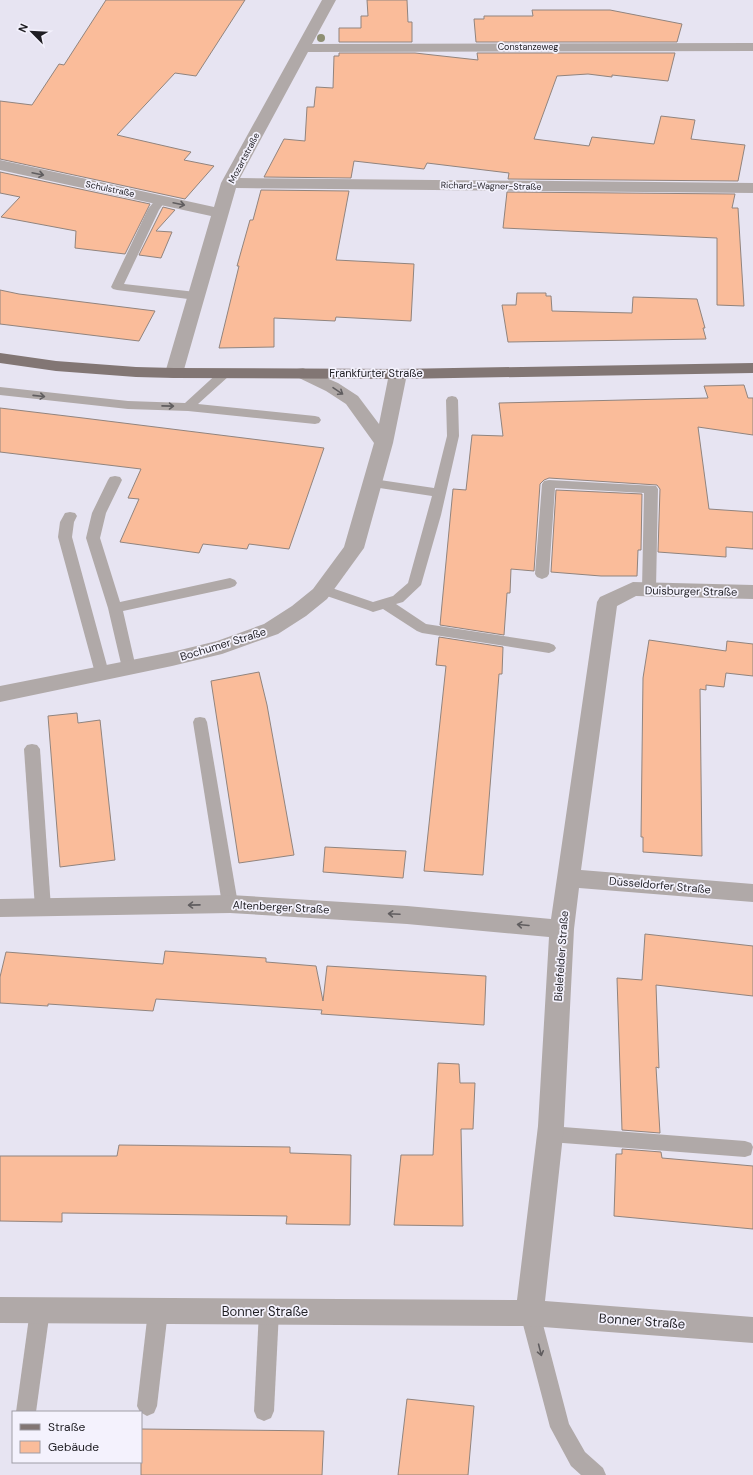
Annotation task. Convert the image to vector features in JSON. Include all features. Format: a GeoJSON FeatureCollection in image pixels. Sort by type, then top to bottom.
{"type":"FeatureCollection","features":[{"type":"Feature","properties":{"kind":"main road","name":"Frankfurter Straße"},"geometry":{"type":"LineString","coordinates":[[0,358],[56,366],[136,372],[174,373],[398,374],[753,368]]}},
{"type":"Feature","properties":{"kind":"street","name":"Mozartstraße"},"geometry":{"type":"LineString","coordinates":[[174,373],[229,183],[329,0]]}},
{"type":"Feature","properties":{"kind":"street","name":"Constanzeweg"},"geometry":{"type":"LineString","coordinates":[[303,48],[753,47]]}},
{"type":"Feature","properties":{"kind":"street","name":"Schulstraße"},"geometry":{"type":"LineString","coordinates":[[0,165],[220,213]]}},
{"type":"Feature","properties":{"kind":"street","name":"Richard-Wagner-Straße"},"geometry":{"type":"LineString","coordinates":[[229,183],[753,188]]}},
{"type":"Feature","properties":{"kind":"street"},"geometry":{"type":"LineString","coordinates":[[303,373],[332,387],[352,400],[384,443]]}},
{"type":"Feature","properties":{"kind":"street","name":"Bochumer Straße"},"geometry":{"type":"LineString","coordinates":[[0,694],[129,668],[222,647],[271,629],[299,611],[323,590],[354,548],[384,443],[392,410],[398,374]]}},
{"type":"Feature","properties":{"kind":"street","name":"Duisburger Straße"},"geometry":{"type":"LineString","coordinates":[[607,602],[633,589],[753,592]]}},
{"type":"Feature","properties":{"kind":"street","name":"Bielefelder Straße"},"geometry":{"type":"LineString","coordinates":[[530,1313],[550,1134],[562,929],[607,602]]}},
{"type":"Feature","properties":{"kind":"street","name":"Düsseldorfer Straße"},"geometry":{"type":"LineString","coordinates":[[568,878],[753,893]]}},
{"type":"Feature","properties":{"kind":"street","name":"Altenberger Straße"},"geometry":{"type":"LineString","coordinates":[[0,908],[230,904],[407,915],[562,929]]}},
{"type":"Feature","properties":{"kind":"street","name":"Bonner Straße"},"geometry":{"type":"LineString","coordinates":[[0,1310],[530,1313],[753,1330]]}},
{"type":"Feature","properties":{"kind":"lane"},"geometry":{"type":"LineString","coordinates":[[161,200],[154,209],[117,287],[196,296]]}},
{"type":"Feature","properties":{"kind":"lane"},"geometry":{"type":"LineString","coordinates":[[188,407],[225,373]]}},
{"type":"Feature","properties":{"kind":"lane"},"geometry":{"type":"LineString","coordinates":[[0,391],[128,405],[188,407],[314,420]]}},
{"type":"Feature","properties":{"kind":"lane"},"geometry":{"type":"LineString","coordinates":[[323,590],[373,607],[398,599],[414,586],[453,436],[452,400]]}},
{"type":"Feature","properties":{"kind":"lane"},"geometry":{"type":"LineString","coordinates":[[115,480],[99,513],[93,538],[115,608],[129,668]]}},
{"type":"Feature","properties":{"kind":"lane"},"geometry":{"type":"LineString","coordinates":[[372,483],[439,493]]}},
{"type":"Feature","properties":{"kind":"lane"},"geometry":{"type":"LineString","coordinates":[[542,574],[549,484],[601,491],[651,489],[649,590]]}},
{"type":"Feature","properties":{"kind":"lane"},"geometry":{"type":"LineString","coordinates":[[70,516],[67,522],[65,537],[102,673]]}},
{"type":"Feature","properties":{"kind":"lane"},"geometry":{"type":"LineString","coordinates":[[115,608],[230,583]]}},
{"type":"Feature","properties":{"kind":"lane"},"geometry":{"type":"LineString","coordinates":[[384,603],[422,628],[549,648]]}},
{"type":"Feature","properties":{"kind":"lane"},"geometry":{"type":"LineString","coordinates":[[200,722],[230,904]]}},
{"type":"Feature","properties":{"kind":"lane"},"geometry":{"type":"LineString","coordinates":[[32,749],[43,908]]}},
{"type":"Feature","properties":{"kind":"lane"},"geometry":{"type":"LineString","coordinates":[[550,1134],[745,1149]]}},
{"type":"Feature","properties":{"kind":"lane"},"geometry":{"type":"LineString","coordinates":[[26,1411],[40,1310]]}},
{"type":"Feature","properties":{"kind":"lane"},"geometry":{"type":"LineString","coordinates":[[147,1406],[158,1311]]}},
{"type":"Feature","properties":{"kind":"lane"},"geometry":{"type":"LineString","coordinates":[[264,1411],[269,1311]]}},
{"type":"Feature","properties":{"kind":"lane"},"geometry":{"type":"LineString","coordinates":[[530,1313],[560,1427],[578,1459],[596,1475]]}},
{"type":"Feature","properties":{"kind":"building"},"geometry":{"type":"Polygon","coordinates":[[[106,0],[245,0],[196,76],[175,73],[117,135],[191,152],[184,160],[214,166],[185,199],[0,159],[0,101],[32,105],[59,64],[64,65],[106,0]]]}},
{"type":"Feature","properties":{"kind":"building"},"geometry":{"type":"Polygon","coordinates":[[[367,0],[407,0],[408,22],[412,22],[412,42],[339,42],[339,28],[361,28],[361,16],[368,16],[367,0]]]}},
{"type":"Feature","properties":{"kind":"building"},"geometry":{"type":"Polygon","coordinates":[[[532,10],[610,10],[682,24],[677,42],[476,42],[474,19],[484,19],[484,16],[533,16],[532,10]]]}},
{"type":"Feature","properties":{"kind":"building"},"geometry":{"type":"Polygon","coordinates":[[[339,53],[415,53],[478,60],[477,53],[675,53],[668,81],[612,75],[612,77],[588,74],[557,76],[534,139],[589,146],[592,137],[654,144],[661,116],[695,120],[691,139],[745,145],[738,181],[508,179],[509,173],[427,163],[424,169],[354,161],[351,178],[264,177],[284,139],[305,141],[307,107],[314,107],[316,87],[333,88],[334,56],[339,56],[339,53]]]}},
{"type":"Feature","properties":{"kind":"building"},"geometry":{"type":"Polygon","coordinates":[[[0,172],[150,204],[125,254],[75,248],[76,231],[1,217],[20,197],[0,193],[0,172]]]}},
{"type":"Feature","properties":{"kind":"building"},"geometry":{"type":"Polygon","coordinates":[[[261,190],[349,191],[336,260],[414,264],[411,321],[336,317],[335,321],[274,318],[274,347],[219,348],[239,266],[237,266],[250,220],[253,220],[261,190]]]}},
{"type":"Feature","properties":{"kind":"building"},"geometry":{"type":"Polygon","coordinates":[[[507,192],[735,194],[732,208],[738,208],[744,306],[717,305],[717,238],[503,228],[507,192]]]}},
{"type":"Feature","properties":{"kind":"building"},"geometry":{"type":"Polygon","coordinates":[[[163,207],[175,210],[156,231],[172,232],[161,258],[139,255],[163,207]]]}},
{"type":"Feature","properties":{"kind":"building"},"geometry":{"type":"Polygon","coordinates":[[[0,290],[19,294],[155,311],[139,341],[0,324],[0,290]]]}},
{"type":"Feature","properties":{"kind":"building"},"geometry":{"type":"Polygon","coordinates":[[[517,293],[546,293],[546,296],[551,296],[552,311],[632,313],[633,297],[697,299],[705,328],[703,328],[706,339],[508,342],[502,305],[516,305],[517,293]]]}},
{"type":"Feature","properties":{"kind":"building"},"geometry":{"type":"Polygon","coordinates":[[[744,385],[748,398],[753,398],[753,435],[698,427],[709,509],[753,512],[753,549],[726,547],[726,557],[658,552],[660,489],[657,485],[549,478],[540,484],[534,571],[511,569],[510,593],[507,593],[504,635],[440,625],[453,489],[466,490],[472,435],[503,436],[499,403],[708,398],[704,386],[744,385]]]}},
{"type":"Feature","properties":{"kind":"building"},"geometry":{"type":"Polygon","coordinates":[[[0,408],[324,448],[289,549],[249,544],[247,549],[203,544],[199,553],[120,542],[139,499],[128,498],[141,469],[0,452],[0,408]]]}},
{"type":"Feature","properties":{"kind":"building"},"geometry":{"type":"Polygon","coordinates":[[[556,490],[642,494],[641,550],[638,550],[637,576],[601,576],[551,572],[556,490]]]}},
{"type":"Feature","properties":{"kind":"building"},"geometry":{"type":"Polygon","coordinates":[[[439,637],[503,647],[502,674],[499,674],[483,875],[424,871],[446,666],[436,665],[439,637]]]}},
{"type":"Feature","properties":{"kind":"building"},"geometry":{"type":"Polygon","coordinates":[[[649,640],[726,651],[727,641],[753,644],[753,676],[726,673],[724,687],[706,685],[706,690],[700,689],[702,856],[643,852],[643,837],[641,837],[643,678],[649,640]]]}},
{"type":"Feature","properties":{"kind":"building"},"geometry":{"type":"Polygon","coordinates":[[[259,672],[267,705],[294,855],[239,863],[211,681],[259,672]]]}},
{"type":"Feature","properties":{"kind":"building"},"geometry":{"type":"Polygon","coordinates":[[[77,713],[78,723],[100,720],[115,860],[60,867],[48,716],[77,713]]]}},
{"type":"Feature","properties":{"kind":"building"},"geometry":{"type":"Polygon","coordinates":[[[325,847],[406,851],[403,878],[323,872],[325,847]]]}},
{"type":"Feature","properties":{"kind":"building"},"geometry":{"type":"Polygon","coordinates":[[[645,934],[753,946],[753,996],[656,985],[659,1068],[656,1067],[660,1133],[622,1130],[617,978],[642,980],[645,934]]]}},
{"type":"Feature","properties":{"kind":"building"},"geometry":{"type":"Polygon","coordinates":[[[165,951],[266,958],[266,962],[316,966],[323,1001],[327,966],[486,976],[484,1025],[321,1014],[322,1010],[156,999],[153,1011],[48,1004],[48,1006],[0,1003],[0,977],[6,952],[163,964],[165,951]]]}},
{"type":"Feature","properties":{"kind":"building"},"geometry":{"type":"Polygon","coordinates":[[[438,1063],[459,1064],[460,1083],[475,1083],[473,1129],[461,1129],[463,1226],[394,1225],[401,1155],[433,1155],[438,1063]]]}},
{"type":"Feature","properties":{"kind":"building"},"geometry":{"type":"Polygon","coordinates":[[[119,1145],[290,1147],[290,1153],[351,1155],[350,1225],[286,1224],[287,1216],[62,1213],[62,1222],[0,1221],[0,1156],[117,1156],[119,1145]]]}},
{"type":"Feature","properties":{"kind":"building"},"geometry":{"type":"Polygon","coordinates":[[[622,1149],[661,1152],[662,1158],[753,1166],[753,1229],[614,1216],[616,1154],[622,1154],[622,1149]]]}},
{"type":"Feature","properties":{"kind":"building"},"geometry":{"type":"Polygon","coordinates":[[[407,1399],[474,1406],[468,1475],[398,1475],[407,1399]]]}},
{"type":"Feature","properties":{"kind":"building"},"geometry":{"type":"Polygon","coordinates":[[[142,1429],[324,1431],[322,1475],[141,1475],[142,1429]]]}}]}
